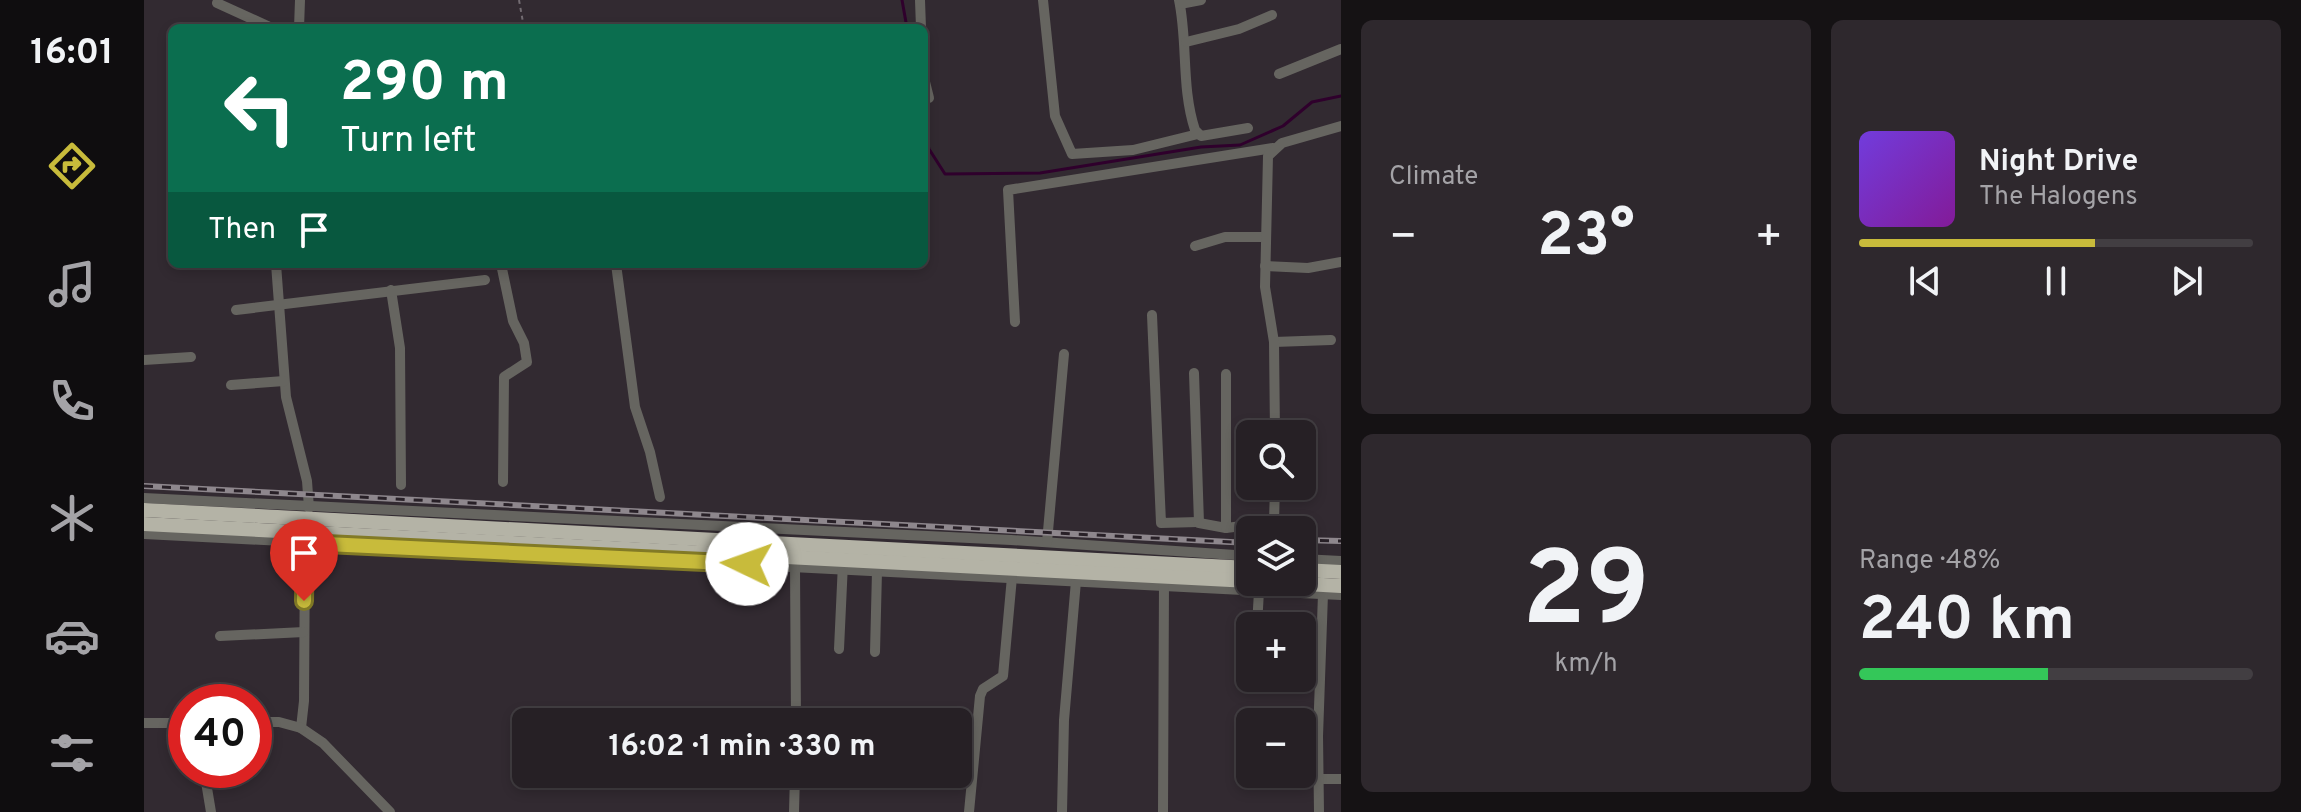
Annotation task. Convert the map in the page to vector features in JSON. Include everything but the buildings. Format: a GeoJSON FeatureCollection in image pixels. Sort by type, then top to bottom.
{"type":"FeatureCollection","features":[{"type":"Feature","properties":{"kind":"highway"},"geometry":{"type":"LineString","coordinates":[[144,510],[1236,567]]}},
{"type":"Feature","properties":{"kind":"highway"},"geometry":{"type":"LineString","coordinates":[[144,524],[1236,584]]}},
{"type":"Feature","properties":{"kind":"highway"},"geometry":{"type":"LineString","coordinates":[[1316,571],[1341,572]]}},
{"type":"Feature","properties":{"kind":"highway"},"geometry":{"type":"LineString","coordinates":[[1316,586],[1341,586]]}},
{"type":"Feature","properties":{"kind":"street"},"geometry":{"type":"LineString","coordinates":[[299,24],[300,0]]}},
{"type":"Feature","properties":{"kind":"street"},"geometry":{"type":"LineString","coordinates":[[920,0],[921,24]]}},
{"type":"Feature","properties":{"kind":"street"},"geometry":{"type":"LineString","coordinates":[[1043,0],[1055,116],[1072,154],[1141,148],[1198,134],[1248,128]]}},
{"type":"Feature","properties":{"kind":"street"},"geometry":{"type":"LineString","coordinates":[[1198,134],[1184,70],[1186,42],[1180,2],[1201,0]]}},
{"type":"Feature","properties":{"kind":"street"},"geometry":{"type":"LineString","coordinates":[[217,3],[263,24]]}},
{"type":"Feature","properties":{"kind":"street"},"geometry":{"type":"LineString","coordinates":[[1186,42],[1239,29],[1272,15]]}},
{"type":"Feature","properties":{"kind":"street"},"geometry":{"type":"LineString","coordinates":[[1279,74],[1341,49]]}},
{"type":"Feature","properties":{"kind":"street"},"geometry":{"type":"LineString","coordinates":[[928,94],[929,98]]}},
{"type":"Feature","properties":{"kind":"street"},"geometry":{"type":"LineString","coordinates":[[1015,322],[1008,190],[1273,148],[1341,126]]}},
{"type":"Feature","properties":{"kind":"street"},"geometry":{"type":"LineString","coordinates":[[1273,148],[1267,164],[1264,237],[1265,287],[1274,342],[1275,420]]}},
{"type":"Feature","properties":{"kind":"street"},"geometry":{"type":"LineString","coordinates":[[1195,246],[1225,237],[1264,237]]}},
{"type":"Feature","properties":{"kind":"street"},"geometry":{"type":"LineString","coordinates":[[1265,266],[1308,268],[1341,262]]}},
{"type":"Feature","properties":{"kind":"street"},"geometry":{"type":"LineString","coordinates":[[276,268],[284,381],[307,481],[309,508]]}},
{"type":"Feature","properties":{"kind":"street"},"geometry":{"type":"LineString","coordinates":[[502,268],[513,321],[524,343],[527,362],[504,377],[503,482]]}},
{"type":"Feature","properties":{"kind":"street"},"geometry":{"type":"LineString","coordinates":[[617,268],[635,407],[650,452],[660,497]]}},
{"type":"Feature","properties":{"kind":"street"},"geometry":{"type":"LineString","coordinates":[[236,310],[485,280]]}},
{"type":"Feature","properties":{"kind":"street"},"geometry":{"type":"LineString","coordinates":[[391,290],[400,348],[401,485]]}},
{"type":"Feature","properties":{"kind":"street"},"geometry":{"type":"LineString","coordinates":[[1152,315],[1161,523],[1198,513],[1226,528],[1274,522],[1275,500]]}},
{"type":"Feature","properties":{"kind":"street"},"geometry":{"type":"LineString","coordinates":[[1274,342],[1331,340]]}},
{"type":"Feature","properties":{"kind":"street"},"geometry":{"type":"LineString","coordinates":[[1047,542],[1064,354]]}},
{"type":"Feature","properties":{"kind":"street"},"geometry":{"type":"LineString","coordinates":[[144,360],[191,357]]}},
{"type":"Feature","properties":{"kind":"street"},"geometry":{"type":"LineString","coordinates":[[1194,373],[1198,513]]}},
{"type":"Feature","properties":{"kind":"street"},"geometry":{"type":"LineString","coordinates":[[1226,374],[1226,528]]}},
{"type":"Feature","properties":{"kind":"street"},"geometry":{"type":"LineString","coordinates":[[231,385],[284,381]]}},
{"type":"Feature","properties":{"kind":"street"},"geometry":{"type":"LineString","coordinates":[[144,498],[1047,542],[1236,555]]}},
{"type":"Feature","properties":{"kind":"street"},"geometry":{"type":"LineString","coordinates":[[357,545],[358,510]]}},
{"type":"Feature","properties":{"kind":"street"},"geometry":{"type":"LineString","coordinates":[[839,649],[844,533]]}},
{"type":"Feature","properties":{"kind":"street"},"geometry":{"type":"LineString","coordinates":[[144,534],[1164,586],[1236,585]]}},
{"type":"Feature","properties":{"kind":"street"},"geometry":{"type":"LineString","coordinates":[[301,728],[305,543]]}},
{"type":"Feature","properties":{"kind":"street"},"geometry":{"type":"LineString","coordinates":[[1163,812],[1165,551]]}},
{"type":"Feature","properties":{"kind":"street"},"geometry":{"type":"LineString","coordinates":[[1316,560],[1341,561]]}},
{"type":"Feature","properties":{"kind":"street"},"geometry":{"type":"LineString","coordinates":[[795,567],[796,708]]}},
{"type":"Feature","properties":{"kind":"street"},"geometry":{"type":"LineString","coordinates":[[875,652],[877,571]]}},
{"type":"Feature","properties":{"kind":"street"},"geometry":{"type":"LineString","coordinates":[[969,812],[980,685],[1003,676],[1012,577]]}},
{"type":"Feature","properties":{"kind":"street"},"geometry":{"type":"LineString","coordinates":[[1062,812],[1064,720],[1076,581]]}},
{"type":"Feature","properties":{"kind":"street"},"geometry":{"type":"LineString","coordinates":[[1316,593],[1341,595]]}},
{"type":"Feature","properties":{"kind":"street"},"geometry":{"type":"LineString","coordinates":[[1319,812],[1323,594]]}},
{"type":"Feature","properties":{"kind":"street"},"geometry":{"type":"LineString","coordinates":[[220,636],[304,632]]}},
{"type":"Feature","properties":{"kind":"street"},"geometry":{"type":"LineString","coordinates":[[272,722],[301,728],[323,743],[390,812]]}},
{"type":"Feature","properties":{"kind":"street"},"geometry":{"type":"LineString","coordinates":[[144,723],[168,723]]}},
{"type":"Feature","properties":{"kind":"street"},"geometry":{"type":"LineString","coordinates":[[972,733],[976,733]]}},
{"type":"Feature","properties":{"kind":"street"},"geometry":{"type":"LineString","coordinates":[[1319,779],[1341,779]]}},
{"type":"Feature","properties":{"kind":"street"},"geometry":{"type":"LineString","coordinates":[[207,788],[211,812]]}},
{"type":"Feature","properties":{"kind":"street"},"geometry":{"type":"LineString","coordinates":[[794,812],[795,788]]}},
{"type":"Feature","properties":{"kind":"path"},"geometry":{"type":"LineString","coordinates":[[519,0],[523,24]]}},
{"type":"Feature","properties":{"kind":"waterway"},"geometry":{"type":"LineString","coordinates":[[902,0],[906,24]]}},
{"type":"Feature","properties":{"kind":"waterway"},"geometry":{"type":"LineString","coordinates":[[928,145],[945,174],[1040,173],[1201,147],[1240,145],[1283,126],[1312,102],[1341,96]]}},
{"type":"Feature","properties":{"kind":"railway"},"geometry":{"type":"LineString","coordinates":[[144,486],[1236,542]]}},
{"type":"Feature","properties":{"kind":"railway"},"geometry":{"type":"LineString","coordinates":[[1316,540],[1341,541]]}},
{"type":"Feature","properties":{"kind":"route"},"geometry":{"type":"LineString","coordinates":[[304,601],[305,543],[747,564]]}}]}
